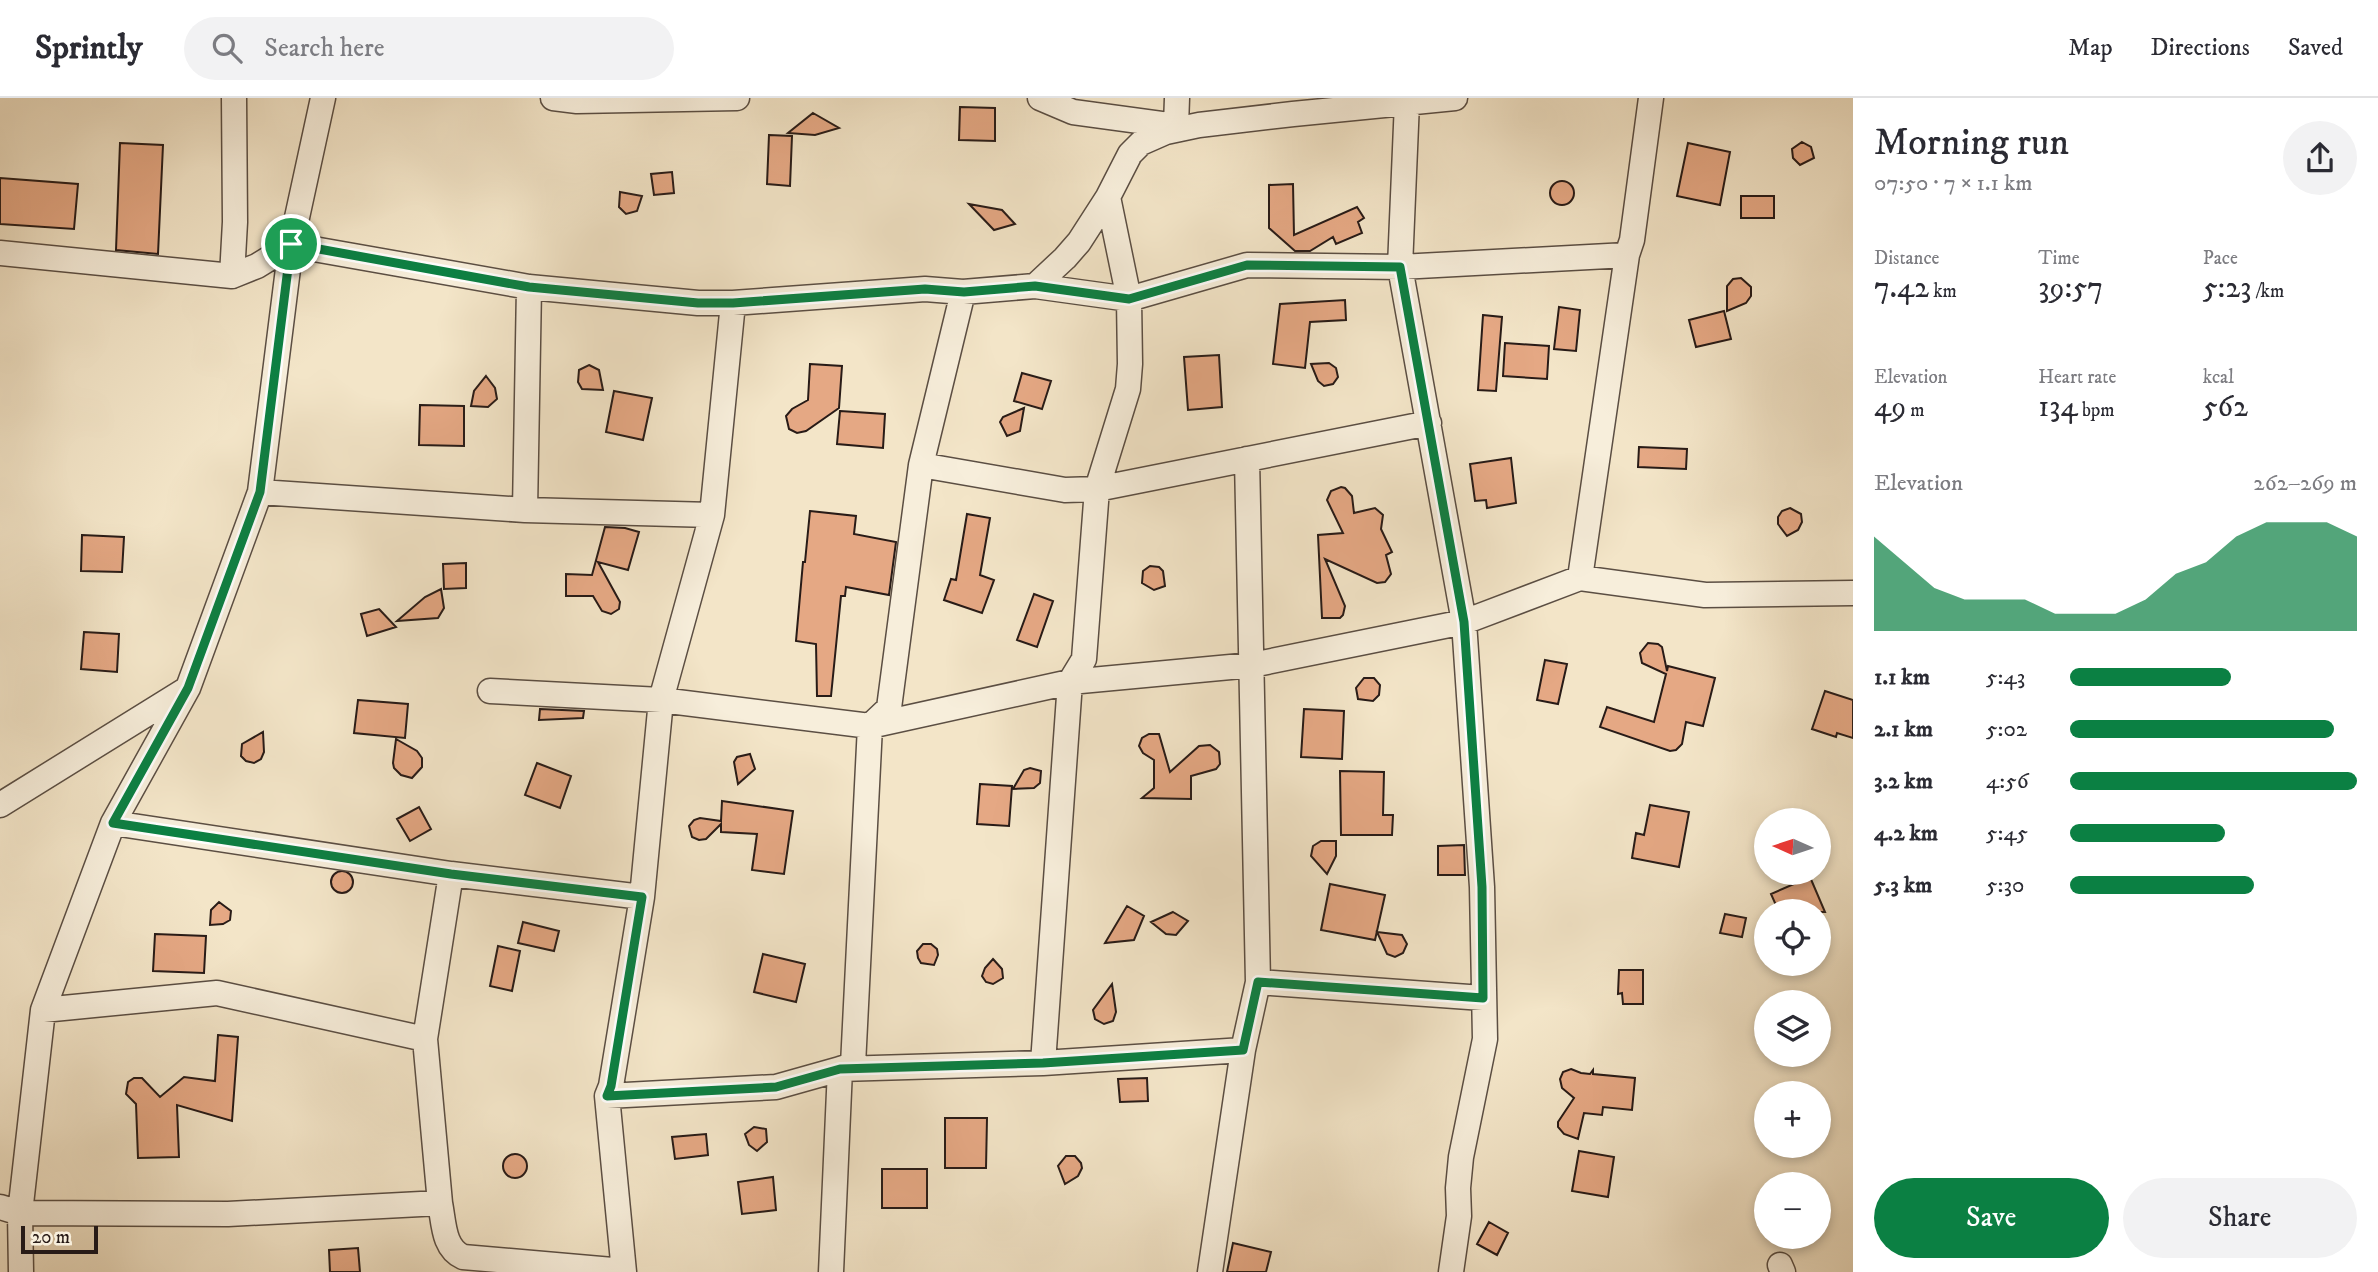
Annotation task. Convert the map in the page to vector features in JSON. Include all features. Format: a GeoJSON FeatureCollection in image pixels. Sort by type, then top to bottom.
{"type":"FeatureCollection","features":[{"type":"Feature","properties":{"kind":"street"},"geometry":{"type":"LineString","coordinates":[[232,276],[234,98]]}},
{"type":"Feature","properties":{"kind":"street"},"geometry":{"type":"LineString","coordinates":[[21,1272],[10,1210],[43,1010],[113,823],[188,688],[260,492],[291,244],[323,98]]}},
{"type":"Feature","properties":{"kind":"street"},"geometry":{"type":"LineString","coordinates":[[554,98],[577,101],[737,98]]}},
{"type":"Feature","properties":{"kind":"street"},"geometry":{"type":"LineString","coordinates":[[1040,98],[1073,113],[1171,129]]}},
{"type":"Feature","properties":{"kind":"street"},"geometry":{"type":"LineString","coordinates":[[1171,129],[1177,98]]}},
{"type":"Feature","properties":{"kind":"street"},"geometry":{"type":"LineString","coordinates":[[1580,578],[1651,98]]}},
{"type":"Feature","properties":{"kind":"street"},"geometry":{"type":"LineString","coordinates":[[1035,286],[1065,258],[1108,197],[1129,154],[1141,143],[1171,129],[1447,99]]}},
{"type":"Feature","properties":{"kind":"street"},"geometry":{"type":"LineString","coordinates":[[1407,102],[1400,267],[1464,622],[1482,887],[1485,1039],[1461,1157],[1459,1216],[1451,1272]]}},
{"type":"Feature","properties":{"kind":"street"},"geometry":{"type":"LineString","coordinates":[[1043,1063],[1070,682],[1084,659],[1097,489],[1128,389],[1130,363],[1129,299],[1108,197]]}},
{"type":"Feature","properties":{"kind":"street"},"geometry":{"type":"LineString","coordinates":[[0,253],[232,276],[257,267],[291,244],[529,287],[698,303],[733,303],[925,289],[964,292],[1035,286],[1129,299],[1247,265],[1400,267],[1627,255]]}},
{"type":"Feature","properties":{"kind":"street"},"geometry":{"type":"LineString","coordinates":[[525,510],[529,287]]}},
{"type":"Feature","properties":{"kind":"street"},"geometry":{"type":"LineString","coordinates":[[607,1096],[776,1087],[853,1065],[870,726],[889,708],[921,465],[964,292]]}},
{"type":"Feature","properties":{"kind":"street"},"geometry":{"type":"LineString","coordinates":[[451,874],[425,1039],[440,1203],[448,1244],[456,1254],[463,1257],[624,1272],[607,1096],[611,1086],[642,897],[661,700],[712,515],[733,303]]}},
{"type":"Feature","properties":{"kind":"street"},"geometry":{"type":"LineString","coordinates":[[921,465],[1065,490],[1097,489],[1429,423]]}},
{"type":"Feature","properties":{"kind":"street"},"geometry":{"type":"LineString","coordinates":[[1210,1272],[1243,1050],[1258,982],[1247,459]]}},
{"type":"Feature","properties":{"kind":"street"},"geometry":{"type":"LineString","coordinates":[[260,492],[525,510],[712,515]]}},
{"type":"Feature","properties":{"kind":"street"},"geometry":{"type":"LineString","coordinates":[[489,691],[661,700],[870,726],[1070,682],[1252,665],[1464,622],[1580,578],[1705,595],[1853,593]]}},
{"type":"Feature","properties":{"kind":"street"},"geometry":{"type":"LineString","coordinates":[[0,805],[188,688]]}},
{"type":"Feature","properties":{"kind":"street"},"geometry":{"type":"LineString","coordinates":[[113,823],[451,874],[642,897]]}},
{"type":"Feature","properties":{"kind":"street"},"geometry":{"type":"LineString","coordinates":[[1258,982],[1483,998]]}},
{"type":"Feature","properties":{"kind":"street"},"geometry":{"type":"LineString","coordinates":[[43,1010],[216,993],[425,1039]]}},
{"type":"Feature","properties":{"kind":"street"},"geometry":{"type":"LineString","coordinates":[[840,1069],[1043,1063],[1243,1050]]}},
{"type":"Feature","properties":{"kind":"street"},"geometry":{"type":"LineString","coordinates":[[831,1272],[840,1069]]}},
{"type":"Feature","properties":{"kind":"street"},"geometry":{"type":"LineString","coordinates":[[10,1210],[228,1214],[440,1203]]}},
{"type":"Feature","properties":{"kind":"building"},"geometry":{"type":"Polygon","coordinates":[[[960,107],[995,108],[995,141],[959,140],[960,107]]]}},
{"type":"Feature","properties":{"kind":"building"},"geometry":{"type":"Polygon","coordinates":[[[813,113],[839,128],[815,135],[788,133],[813,113]]]}},
{"type":"Feature","properties":{"kind":"building"},"geometry":{"type":"Polygon","coordinates":[[[769,135],[792,136],[790,186],[767,184],[769,135]]]}},
{"type":"Feature","properties":{"kind":"building"},"geometry":{"type":"Polygon","coordinates":[[[1802,142],[1811,147],[1814,158],[1800,165],[1793,158],[1792,149],[1802,142]]]}},
{"type":"Feature","properties":{"kind":"building"},"geometry":{"type":"Polygon","coordinates":[[[120,143],[163,145],[158,254],[116,250],[120,143]]]}},
{"type":"Feature","properties":{"kind":"building"},"geometry":{"type":"Polygon","coordinates":[[[1688,143],[1730,152],[1720,205],[1677,196],[1688,143]]]}},
{"type":"Feature","properties":{"kind":"building"},"geometry":{"type":"Polygon","coordinates":[[[672,172],[674,193],[654,195],[651,174],[672,172]]]}},
{"type":"Feature","properties":{"kind":"building"},"geometry":{"type":"Polygon","coordinates":[[[0,178],[78,184],[74,229],[0,224],[0,178]]]}},
{"type":"Feature","properties":{"kind":"building"},"geometry":{"type":"Polygon","coordinates":[[[1562,181],[1573,188],[1574,193],[1567,204],[1562,205],[1551,198],[1550,193],[1557,182],[1562,181]]]}},
{"type":"Feature","properties":{"kind":"building"},"geometry":{"type":"Polygon","coordinates":[[[1293,184],[1294,235],[1357,207],[1364,218],[1358,222],[1362,233],[1336,244],[1333,237],[1310,251],[1295,251],[1269,228],[1269,185],[1293,184]]]}},
{"type":"Feature","properties":{"kind":"building"},"geometry":{"type":"Polygon","coordinates":[[[620,192],[642,196],[637,211],[626,214],[619,207],[620,192]]]}},
{"type":"Feature","properties":{"kind":"building"},"geometry":{"type":"Polygon","coordinates":[[[1741,196],[1774,196],[1774,218],[1741,218],[1741,196]]]}},
{"type":"Feature","properties":{"kind":"building"},"geometry":{"type":"Polygon","coordinates":[[[969,204],[1002,210],[1015,224],[994,230],[969,204]]]}},
{"type":"Feature","properties":{"kind":"building"},"geometry":{"type":"Polygon","coordinates":[[[1741,278],[1751,287],[1751,296],[1746,303],[1727,311],[1727,286],[1733,279],[1741,278]]]}},
{"type":"Feature","properties":{"kind":"building"},"geometry":{"type":"Polygon","coordinates":[[[1345,300],[1346,320],[1310,322],[1305,368],[1273,364],[1280,304],[1345,300]]]}},
{"type":"Feature","properties":{"kind":"building"},"geometry":{"type":"Polygon","coordinates":[[[1559,307],[1580,310],[1576,351],[1554,349],[1559,307]]]}},
{"type":"Feature","properties":{"kind":"building"},"geometry":{"type":"Polygon","coordinates":[[[1724,311],[1731,339],[1696,347],[1689,320],[1724,311]]]}},
{"type":"Feature","properties":{"kind":"building"},"geometry":{"type":"Polygon","coordinates":[[[1483,315],[1502,317],[1496,391],[1478,390],[1483,315]]]}},
{"type":"Feature","properties":{"kind":"building"},"geometry":{"type":"Polygon","coordinates":[[[1505,343],[1549,346],[1547,379],[1503,376],[1505,343]]]}},
{"type":"Feature","properties":{"kind":"building"},"geometry":{"type":"Polygon","coordinates":[[[1219,355],[1222,407],[1188,410],[1184,357],[1219,355]]]}},
{"type":"Feature","properties":{"kind":"building"},"geometry":{"type":"Polygon","coordinates":[[[1329,363],[1336,368],[1338,377],[1333,384],[1324,386],[1318,381],[1311,364],[1329,363]]]}},
{"type":"Feature","properties":{"kind":"building"},"geometry":{"type":"Polygon","coordinates":[[[810,364],[842,366],[839,408],[806,431],[797,433],[789,429],[786,416],[792,409],[808,400],[810,364]]]}},
{"type":"Feature","properties":{"kind":"building"},"geometry":{"type":"Polygon","coordinates":[[[589,365],[599,370],[603,390],[582,389],[578,382],[579,370],[589,365]]]}},
{"type":"Feature","properties":{"kind":"building"},"geometry":{"type":"Polygon","coordinates":[[[1022,373],[1051,381],[1042,409],[1014,401],[1022,373]]]}},
{"type":"Feature","properties":{"kind":"building"},"geometry":{"type":"Polygon","coordinates":[[[486,376],[495,388],[497,399],[488,407],[471,406],[474,391],[486,376]]]}},
{"type":"Feature","properties":{"kind":"building"},"geometry":{"type":"Polygon","coordinates":[[[614,391],[652,398],[643,440],[606,432],[614,391]]]}},
{"type":"Feature","properties":{"kind":"building"},"geometry":{"type":"Polygon","coordinates":[[[420,405],[464,406],[464,446],[419,445],[420,405]]]}},
{"type":"Feature","properties":{"kind":"building"},"geometry":{"type":"Polygon","coordinates":[[[1024,408],[1020,431],[1007,436],[1000,422],[1003,417],[1024,408]]]}},
{"type":"Feature","properties":{"kind":"building"},"geometry":{"type":"Polygon","coordinates":[[[840,411],[885,414],[883,448],[837,444],[840,411]]]}},
{"type":"Feature","properties":{"kind":"building"},"geometry":{"type":"Polygon","coordinates":[[[1639,447],[1687,449],[1686,469],[1638,467],[1639,447]]]}},
{"type":"Feature","properties":{"kind":"building"},"geometry":{"type":"Polygon","coordinates":[[[1511,458],[1516,503],[1487,508],[1486,500],[1475,501],[1470,464],[1511,458]]]}},
{"type":"Feature","properties":{"kind":"building"},"geometry":{"type":"Polygon","coordinates":[[[1341,487],[1352,496],[1354,513],[1375,508],[1383,515],[1381,529],[1392,552],[1386,555],[1391,574],[1385,582],[1377,583],[1325,559],[1345,606],[1340,618],[1322,618],[1318,535],[1343,533],[1327,500],[1331,491],[1341,487]]]}},
{"type":"Feature","properties":{"kind":"building"},"geometry":{"type":"Polygon","coordinates":[[[1790,508],[1801,514],[1802,522],[1798,530],[1787,536],[1778,524],[1778,517],[1782,511],[1790,508]]]}},
{"type":"Feature","properties":{"kind":"building"},"geometry":{"type":"Polygon","coordinates":[[[810,511],[856,516],[854,534],[896,542],[889,595],[846,587],[845,596],[841,596],[831,696],[817,696],[816,644],[796,641],[810,511]]]}},
{"type":"Feature","properties":{"kind":"building"},"geometry":{"type":"Polygon","coordinates":[[[967,514],[990,518],[980,575],[994,580],[982,613],[944,600],[951,579],[956,580],[967,514]]]}},
{"type":"Feature","properties":{"kind":"building"},"geometry":{"type":"Polygon","coordinates":[[[605,527],[639,532],[628,570],[598,562],[620,602],[619,609],[611,614],[602,611],[593,596],[566,596],[566,574],[592,575],[605,527]]]}},
{"type":"Feature","properties":{"kind":"building"},"geometry":{"type":"Polygon","coordinates":[[[82,535],[124,537],[122,572],[81,571],[82,535]]]}},
{"type":"Feature","properties":{"kind":"building"},"geometry":{"type":"Polygon","coordinates":[[[466,563],[466,588],[444,589],[443,564],[466,563]]]}},
{"type":"Feature","properties":{"kind":"building"},"geometry":{"type":"Polygon","coordinates":[[[1150,566],[1159,567],[1163,571],[1165,586],[1154,590],[1142,583],[1143,571],[1150,566]]]}},
{"type":"Feature","properties":{"kind":"building"},"geometry":{"type":"Polygon","coordinates":[[[441,589],[444,608],[438,618],[397,621],[425,597],[441,589]]]}},
{"type":"Feature","properties":{"kind":"building"},"geometry":{"type":"Polygon","coordinates":[[[1034,594],[1053,601],[1037,647],[1017,640],[1034,594]]]}},
{"type":"Feature","properties":{"kind":"building"},"geometry":{"type":"Polygon","coordinates":[[[379,609],[396,627],[367,636],[361,614],[379,609]]]}},
{"type":"Feature","properties":{"kind":"building"},"geometry":{"type":"Polygon","coordinates":[[[84,632],[119,634],[117,672],[81,669],[84,632]]]}},
{"type":"Feature","properties":{"kind":"building"},"geometry":{"type":"Polygon","coordinates":[[[1648,643],[1662,647],[1667,671],[1668,666],[1715,678],[1703,726],[1686,722],[1682,744],[1676,750],[1670,751],[1600,727],[1607,707],[1654,722],[1666,674],[1642,663],[1640,653],[1648,643]]]}},
{"type":"Feature","properties":{"kind":"building"},"geometry":{"type":"Polygon","coordinates":[[[1545,660],[1567,664],[1558,704],[1537,700],[1545,660]]]}},
{"type":"Feature","properties":{"kind":"building"},"geometry":{"type":"Polygon","coordinates":[[[1364,678],[1374,678],[1380,685],[1379,695],[1373,701],[1358,699],[1356,688],[1364,678]]]}},
{"type":"Feature","properties":{"kind":"building"},"geometry":{"type":"Polygon","coordinates":[[[1825,691],[1853,700],[1853,738],[1837,733],[1836,737],[1812,729],[1825,691]]]}},
{"type":"Feature","properties":{"kind":"building"},"geometry":{"type":"Polygon","coordinates":[[[358,700],[408,704],[405,738],[354,733],[358,700]]]}},
{"type":"Feature","properties":{"kind":"building"},"geometry":{"type":"Polygon","coordinates":[[[540,709],[584,711],[583,718],[539,720],[540,709]]]}},
{"type":"Feature","properties":{"kind":"building"},"geometry":{"type":"Polygon","coordinates":[[[1304,709],[1344,711],[1342,759],[1301,757],[1304,709]]]}},
{"type":"Feature","properties":{"kind":"building"},"geometry":{"type":"Polygon","coordinates":[[[263,732],[264,752],[261,759],[254,763],[246,761],[241,756],[242,744],[263,732]]]}},
{"type":"Feature","properties":{"kind":"building"},"geometry":{"type":"Polygon","coordinates":[[[1149,734],[1159,734],[1170,772],[1199,746],[1210,745],[1219,752],[1220,764],[1216,769],[1191,776],[1191,799],[1142,798],[1154,788],[1154,760],[1143,753],[1139,746],[1142,738],[1149,734]]]}},
{"type":"Feature","properties":{"kind":"building"},"geometry":{"type":"Polygon","coordinates":[[[396,739],[417,751],[422,758],[422,767],[412,778],[401,775],[394,768],[396,739]]]}},
{"type":"Feature","properties":{"kind":"building"},"geometry":{"type":"Polygon","coordinates":[[[750,754],[755,769],[738,784],[734,762],[737,757],[750,754]]]}},
{"type":"Feature","properties":{"kind":"building"},"geometry":{"type":"Polygon","coordinates":[[[537,763],[571,776],[560,808],[525,795],[537,763]]]}},
{"type":"Feature","properties":{"kind":"building"},"geometry":{"type":"Polygon","coordinates":[[[1030,768],[1041,771],[1040,783],[1034,788],[1013,789],[1024,770],[1030,768]]]}},
{"type":"Feature","properties":{"kind":"building"},"geometry":{"type":"Polygon","coordinates":[[[1340,771],[1384,772],[1383,815],[1393,815],[1392,835],[1341,835],[1340,771]]]}},
{"type":"Feature","properties":{"kind":"building"},"geometry":{"type":"Polygon","coordinates":[[[980,784],[1012,786],[1009,826],[977,824],[980,784]]]}},
{"type":"Feature","properties":{"kind":"building"},"geometry":{"type":"Polygon","coordinates":[[[722,801],[793,811],[784,874],[752,870],[757,834],[721,832],[721,824],[706,839],[692,837],[689,826],[694,820],[700,818],[721,821],[722,801]]]}},
{"type":"Feature","properties":{"kind":"building"},"geometry":{"type":"Polygon","coordinates":[[[1650,805],[1689,812],[1679,867],[1632,858],[1636,833],[1644,835],[1650,805]]]}},
{"type":"Feature","properties":{"kind":"building"},"geometry":{"type":"Polygon","coordinates":[[[419,807],[431,829],[410,841],[397,819],[419,807]]]}},
{"type":"Feature","properties":{"kind":"building"},"geometry":{"type":"Polygon","coordinates":[[[1321,841],[1336,841],[1336,856],[1327,874],[1311,856],[1313,846],[1321,841]]]}},
{"type":"Feature","properties":{"kind":"building"},"geometry":{"type":"Polygon","coordinates":[[[1464,845],[1465,875],[1438,875],[1438,846],[1464,845]]]}},
{"type":"Feature","properties":{"kind":"building"},"geometry":{"type":"Polygon","coordinates":[[[342,871],[350,874],[353,882],[350,890],[342,893],[334,890],[331,882],[334,874],[342,871]]]}},
{"type":"Feature","properties":{"kind":"building"},"geometry":{"type":"Polygon","coordinates":[[[1330,884],[1385,895],[1375,940],[1321,930],[1330,884]]]}},
{"type":"Feature","properties":{"kind":"building"},"geometry":{"type":"Polygon","coordinates":[[[1789,886],[1814,886],[1819,899],[1773,899],[1771,894],[1789,886]]]}},
{"type":"Feature","properties":{"kind":"building"},"geometry":{"type":"Polygon","coordinates":[[[219,902],[231,911],[230,920],[223,924],[210,925],[211,910],[219,902]]]}},
{"type":"Feature","properties":{"kind":"building"},"geometry":{"type":"Polygon","coordinates":[[[1127,906],[1144,916],[1134,940],[1105,943],[1127,906]]]}},
{"type":"Feature","properties":{"kind":"building"},"geometry":{"type":"Polygon","coordinates":[[[1173,912],[1188,921],[1176,935],[1166,934],[1151,922],[1173,912]]]}},
{"type":"Feature","properties":{"kind":"building"},"geometry":{"type":"Polygon","coordinates":[[[1725,914],[1746,918],[1742,937],[1720,933],[1725,914]]]}},
{"type":"Feature","properties":{"kind":"building"},"geometry":{"type":"Polygon","coordinates":[[[523,922],[559,931],[554,951],[518,943],[523,922]]]}},
{"type":"Feature","properties":{"kind":"building"},"geometry":{"type":"Polygon","coordinates":[[[1377,932],[1402,935],[1407,944],[1403,953],[1395,957],[1387,954],[1377,932]]]}},
{"type":"Feature","properties":{"kind":"building"},"geometry":{"type":"Polygon","coordinates":[[[155,934],[206,936],[204,973],[153,971],[155,934]]]}},
{"type":"Feature","properties":{"kind":"building"},"geometry":{"type":"Polygon","coordinates":[[[923,944],[931,944],[937,949],[934,965],[921,963],[918,958],[917,951],[923,944]]]}},
{"type":"Feature","properties":{"kind":"building"},"geometry":{"type":"Polygon","coordinates":[[[498,946],[520,951],[512,991],[490,986],[498,946]]]}},
{"type":"Feature","properties":{"kind":"building"},"geometry":{"type":"Polygon","coordinates":[[[763,954],[805,964],[796,1002],[754,992],[763,954]]]}},
{"type":"Feature","properties":{"kind":"building"},"geometry":{"type":"Polygon","coordinates":[[[993,959],[1002,969],[1003,978],[993,984],[986,982],[982,976],[993,959]]]}},
{"type":"Feature","properties":{"kind":"building"},"geometry":{"type":"Polygon","coordinates":[[[1619,970],[1643,970],[1643,1004],[1623,1004],[1622,993],[1618,994],[1619,970]]]}},
{"type":"Feature","properties":{"kind":"building"},"geometry":{"type":"Polygon","coordinates":[[[1112,984],[1116,1012],[1113,1021],[1104,1024],[1095,1019],[1093,1010],[1112,984]]]}},
{"type":"Feature","properties":{"kind":"building"},"geometry":{"type":"Polygon","coordinates":[[[218,1035],[238,1037],[232,1121],[177,1105],[179,1157],[138,1158],[136,1104],[126,1094],[128,1082],[134,1078],[142,1078],[160,1097],[184,1077],[215,1081],[218,1035]]]}},
{"type":"Feature","properties":{"kind":"building"},"geometry":{"type":"Polygon","coordinates":[[[1571,1069],[1581,1073],[1590,1074],[1593,1070],[1593,1074],[1635,1078],[1632,1110],[1603,1107],[1602,1115],[1584,1113],[1578,1139],[1564,1134],[1558,1127],[1558,1122],[1574,1098],[1562,1088],[1560,1079],[1563,1072],[1571,1069]]]}},
{"type":"Feature","properties":{"kind":"building"},"geometry":{"type":"Polygon","coordinates":[[[1147,1078],[1148,1101],[1120,1102],[1118,1079],[1147,1078]]]}},
{"type":"Feature","properties":{"kind":"building"},"geometry":{"type":"Polygon","coordinates":[[[945,1118],[987,1118],[986,1168],[945,1168],[945,1118]]]}},
{"type":"Feature","properties":{"kind":"building"},"geometry":{"type":"Polygon","coordinates":[[[754,1127],[766,1129],[767,1142],[757,1151],[749,1145],[745,1134],[754,1127]]]}},
{"type":"Feature","properties":{"kind":"building"},"geometry":{"type":"Polygon","coordinates":[[[706,1134],[708,1155],[675,1159],[672,1137],[706,1134]]]}},
{"type":"Feature","properties":{"kind":"building"},"geometry":{"type":"Polygon","coordinates":[[[1579,1151],[1614,1157],[1608,1197],[1572,1191],[1579,1151]]]}},
{"type":"Feature","properties":{"kind":"building"},"geometry":{"type":"Polygon","coordinates":[[[515,1154],[523,1158],[527,1166],[523,1174],[515,1178],[507,1174],[503,1166],[507,1158],[515,1154]]]}},
{"type":"Feature","properties":{"kind":"building"},"geometry":{"type":"Polygon","coordinates":[[[1066,1156],[1075,1156],[1082,1168],[1078,1176],[1065,1184],[1058,1166],[1066,1156]]]}},
{"type":"Feature","properties":{"kind":"building"},"geometry":{"type":"Polygon","coordinates":[[[882,1169],[927,1169],[927,1208],[882,1208],[882,1169]]]}},
{"type":"Feature","properties":{"kind":"building"},"geometry":{"type":"Polygon","coordinates":[[[773,1177],[776,1210],[742,1214],[738,1182],[773,1177]]]}},
{"type":"Feature","properties":{"kind":"building"},"geometry":{"type":"Polygon","coordinates":[[[1489,1222],[1508,1233],[1497,1255],[1477,1244],[1489,1222]]]}},
{"type":"Feature","properties":{"kind":"building"},"geometry":{"type":"Polygon","coordinates":[[[1233,1243],[1271,1252],[1266,1272],[1227,1272],[1233,1243]]]}},
{"type":"Feature","properties":{"kind":"building"},"geometry":{"type":"Polygon","coordinates":[[[358,1248],[360,1272],[330,1272],[329,1250],[358,1248]]]}},
{"type":"Feature","properties":{"kind":"route"},"geometry":{"type":"LineString","coordinates":[[291,244],[529,287],[698,303],[733,303],[925,289],[964,292],[1035,286],[1129,299],[1247,265],[1400,267],[1464,622],[1482,887],[1483,998],[1258,982],[1243,1050],[1043,1063],[840,1069],[776,1087],[607,1096],[611,1086],[642,897],[451,874],[113,823],[188,688],[260,492],[291,244]]}}]}
